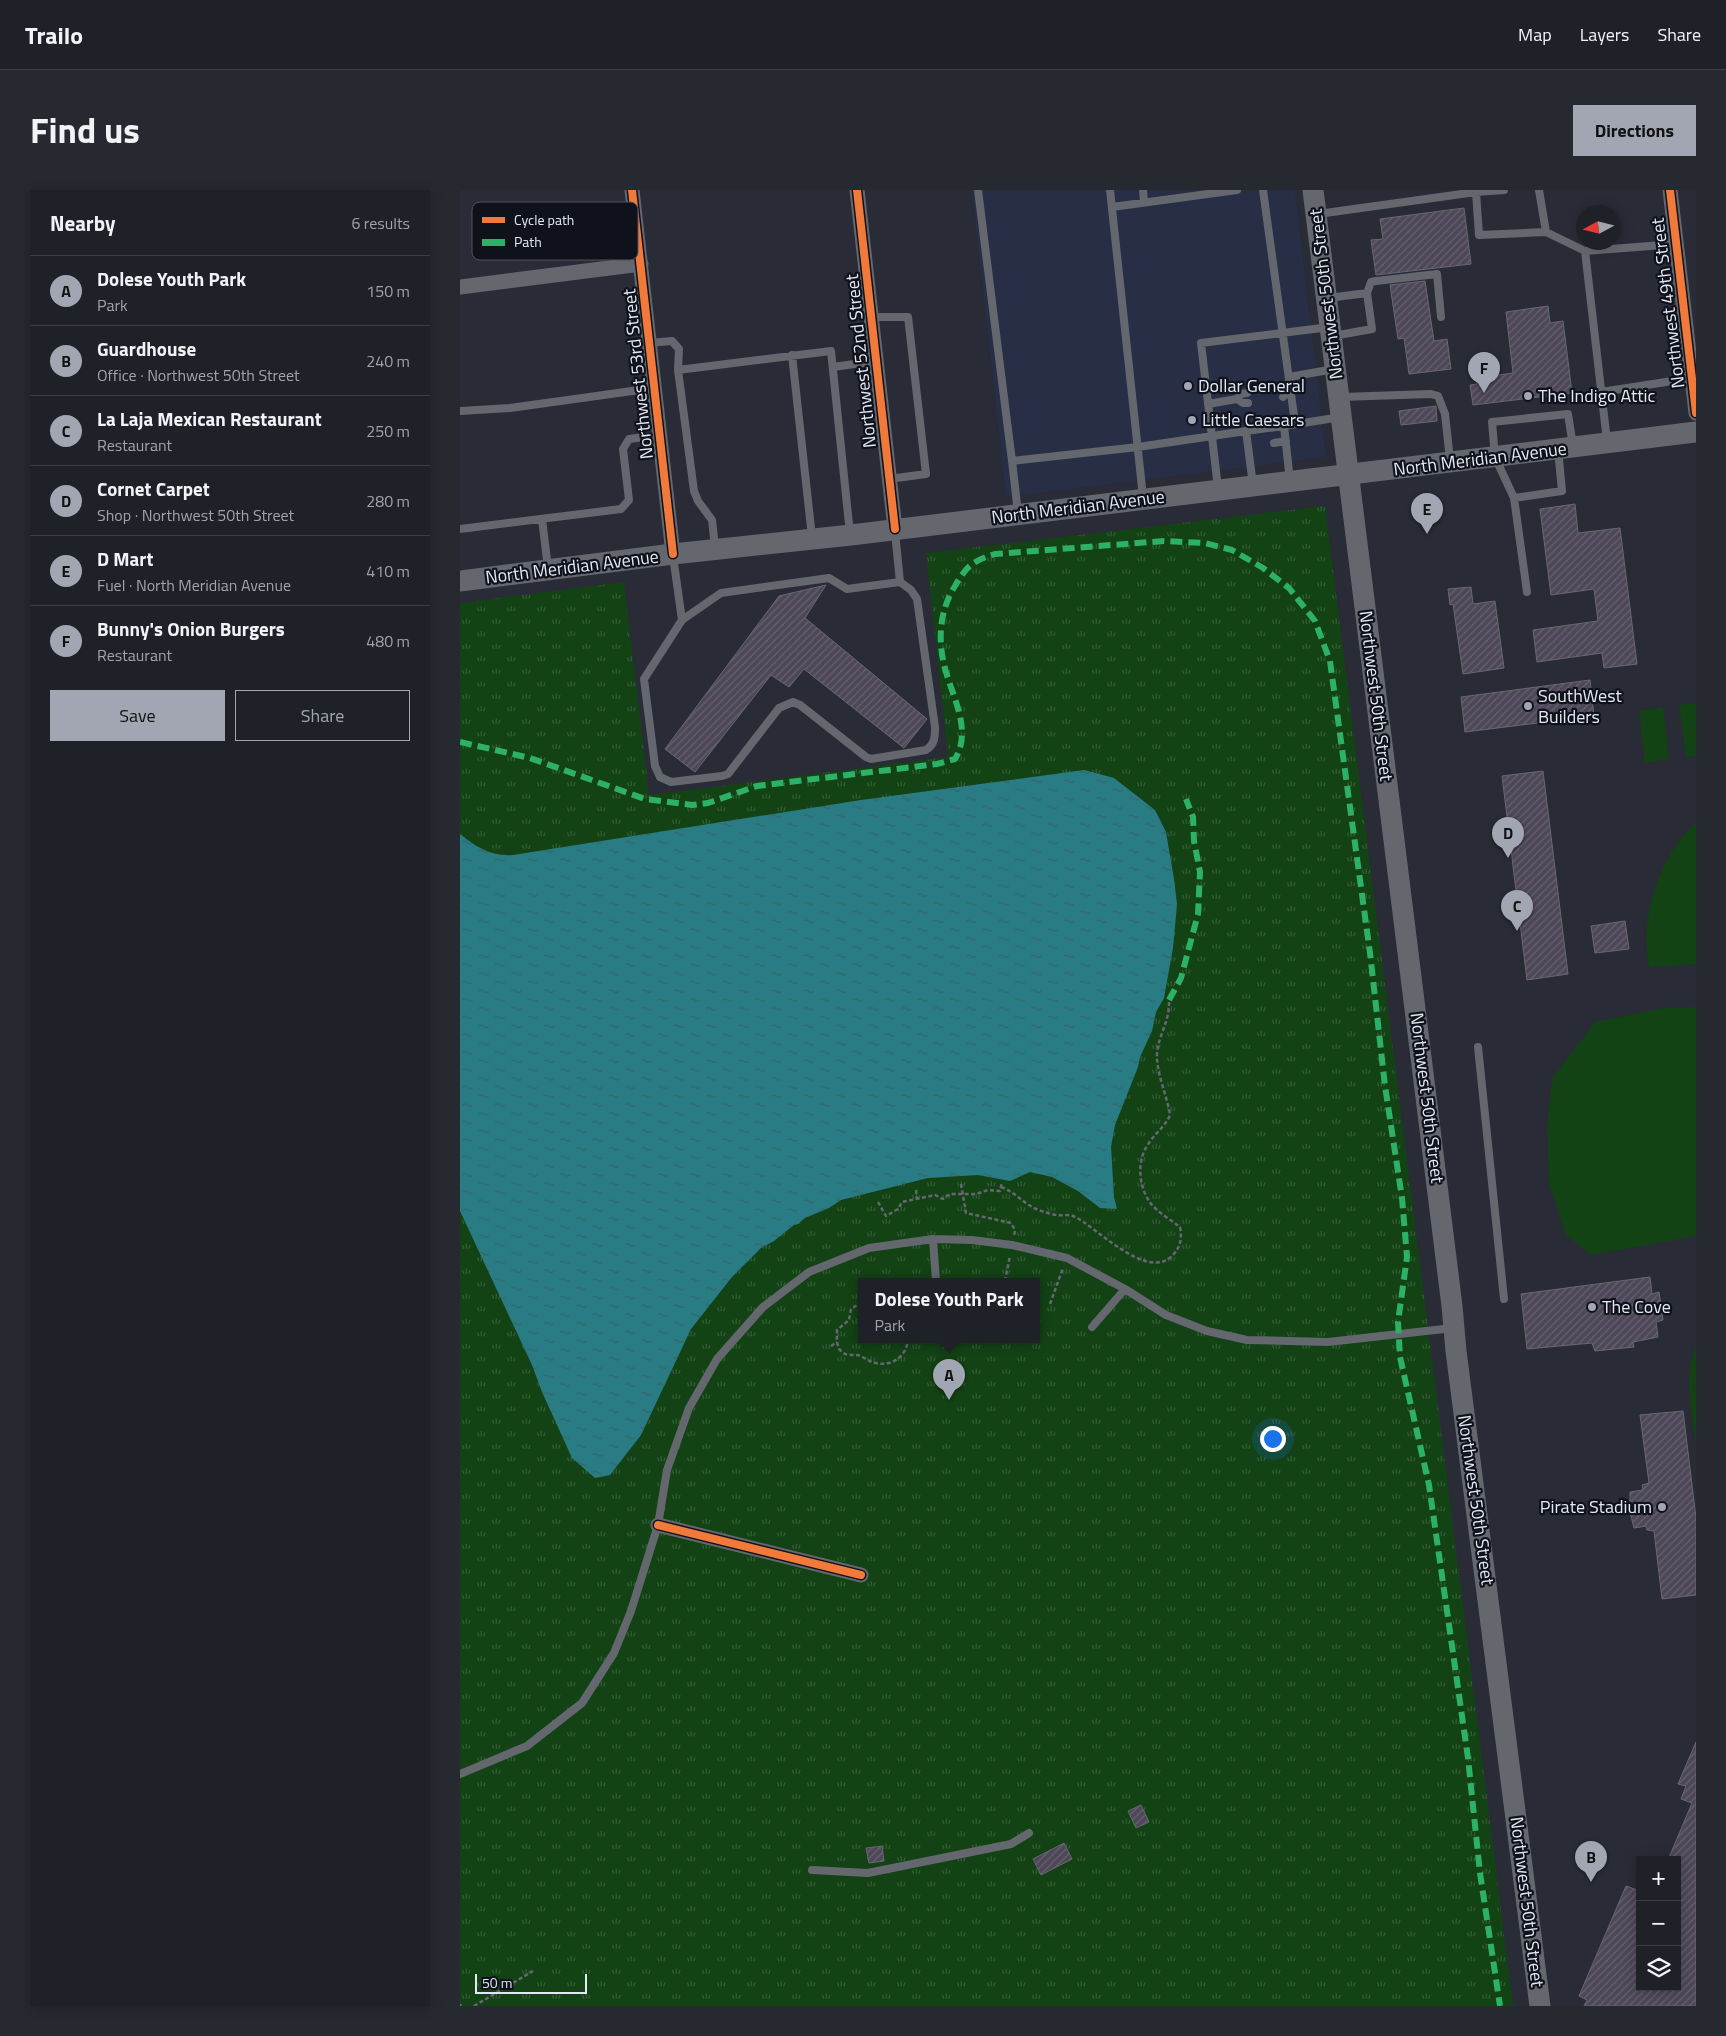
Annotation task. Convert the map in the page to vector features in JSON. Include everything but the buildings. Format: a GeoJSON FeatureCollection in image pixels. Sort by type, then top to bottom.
{"type":"FeatureCollection","features":[{"type":"Feature","properties":{"kind":"main road","name":"Northwest 50th Street"},"geometry":{"type":"LineString","coordinates":[[1313,190],[1455,1328],[1456,1351],[1540,2006]]}},
{"type":"Feature","properties":{"kind":"main road","name":"North Meridian Avenue"},"geometry":{"type":"LineString","coordinates":[[460,581],[1696,432]]}},
{"type":"Feature","properties":{"kind":"street","name":"Northwest 52nd Street"},"geometry":{"type":"LineString","coordinates":[[857,190],[895,530]]}},
{"type":"Feature","properties":{"kind":"street","name":"Northwest 49th Street"},"geometry":{"type":"LineString","coordinates":[[1670,190],[1696,413]]}},
{"type":"Feature","properties":{"kind":"street","name":"Northwest 53rd Street"},"geometry":{"type":"LineString","coordinates":[[638,239],[673,554]]}},
{"type":"Feature","properties":{"kind":"street"},"geometry":{"type":"LineString","coordinates":[[460,287],[641,264]]}},
{"type":"Feature","properties":{"kind":"street"},"geometry":{"type":"LineString","coordinates":[[658,1525],[861,1575]]}},
{"type":"Feature","properties":{"kind":"lane"},"geometry":{"type":"LineString","coordinates":[[978,190],[1018,515]]}},
{"type":"Feature","properties":{"kind":"lane"},"geometry":{"type":"LineString","coordinates":[[1110,190],[1143,499]]}},
{"type":"Feature","properties":{"kind":"lane"},"geometry":{"type":"LineString","coordinates":[[1143,190],[1144,202]]}},
{"type":"Feature","properties":{"kind":"lane"},"geometry":{"type":"LineString","coordinates":[[1112,207],[1184,194],[1237,190]]}},
{"type":"Feature","properties":{"kind":"lane"},"geometry":{"type":"LineString","coordinates":[[1263,190],[1290,377],[1286,391],[1295,423]]}},
{"type":"Feature","properties":{"kind":"lane"},"geometry":{"type":"LineString","coordinates":[[1316,214],[1476,192],[1504,190]]}},
{"type":"Feature","properties":{"kind":"lane"},"geometry":{"type":"LineString","coordinates":[[1540,190],[1546,232]]}},
{"type":"Feature","properties":{"kind":"lane"},"geometry":{"type":"LineString","coordinates":[[1476,192],[1479,235],[1546,232],[1585,251],[1676,244]]}},
{"type":"Feature","properties":{"kind":"lane"},"geometry":{"type":"LineString","coordinates":[[1585,251],[1607,443]]}},
{"type":"Feature","properties":{"kind":"lane"},"geometry":{"type":"LineString","coordinates":[[1218,490],[1201,343],[1283,334],[1372,329],[1367,292],[1371,282],[1437,274],[1442,316]]}},
{"type":"Feature","properties":{"kind":"lane"},"geometry":{"type":"LineString","coordinates":[[1326,298],[1367,292]]}},
{"type":"Feature","properties":{"kind":"lane"},"geometry":{"type":"LineString","coordinates":[[871,317],[908,317],[926,474],[889,479]]}},
{"type":"Feature","properties":{"kind":"lane"},"geometry":{"type":"LineString","coordinates":[[649,342],[672,341],[679,349],[678,370],[694,491],[698,501],[712,520],[716,549]]}},
{"type":"Feature","properties":{"kind":"lane"},"geometry":{"type":"LineString","coordinates":[[678,370],[831,351],[851,535]]}},
{"type":"Feature","properties":{"kind":"lane"},"geometry":{"type":"LineString","coordinates":[[792,355],[812,539]]}},
{"type":"Feature","properties":{"kind":"lane"},"geometry":{"type":"LineString","coordinates":[[833,367],[876,361]]}},
{"type":"Feature","properties":{"kind":"lane"},"geometry":{"type":"LineString","coordinates":[[1290,377],[1335,369]]}},
{"type":"Feature","properties":{"kind":"lane"},"geometry":{"type":"LineString","coordinates":[[1601,392],[1692,378]]}},
{"type":"Feature","properties":{"kind":"lane"},"geometry":{"type":"LineString","coordinates":[[460,411],[510,408],[654,388]]}},
{"type":"Feature","properties":{"kind":"lane"},"geometry":{"type":"LineString","coordinates":[[1208,404],[1237,399],[1241,394],[1247,393]]}},
{"type":"Feature","properties":{"kind":"lane"},"geometry":{"type":"LineString","coordinates":[[1012,461],[1138,447],[1284,426],[1339,407],[1431,394],[1438,396],[1445,414],[1450,462]]}},
{"type":"Feature","properties":{"kind":"lane"},"geometry":{"type":"LineString","coordinates":[[1237,399],[1243,403],[1248,402]]}},
{"type":"Feature","properties":{"kind":"lane"},"geometry":{"type":"LineString","coordinates":[[1514,498],[1562,491],[1568,414],[1492,422],[1496,457],[1514,498],[1527,592]]}},
{"type":"Feature","properties":{"kind":"lane"},"geometry":{"type":"LineString","coordinates":[[1284,426],[1290,481]]}},
{"type":"Feature","properties":{"kind":"lane"},"geometry":{"type":"LineString","coordinates":[[1246,431],[1253,485]]}},
{"type":"Feature","properties":{"kind":"lane"},"geometry":{"type":"LineString","coordinates":[[460,529],[621,509],[629,500],[623,449],[629,439],[660,435]]}},
{"type":"Feature","properties":{"kind":"lane"},"geometry":{"type":"LineString","coordinates":[[1274,443],[1286,441]]}},
{"type":"Feature","properties":{"kind":"lane"},"geometry":{"type":"LineString","coordinates":[[1248,447],[1257,446]]}},
{"type":"Feature","properties":{"kind":"lane"},"geometry":{"type":"LineString","coordinates":[[542,519],[548,570]]}},
{"type":"Feature","properties":{"kind":"lane"},"geometry":{"type":"LineString","coordinates":[[895,530],[900,582]]}},
{"type":"Feature","properties":{"kind":"lane"},"geometry":{"type":"LineString","coordinates":[[673,554],[682,620]]}},
{"type":"Feature","properties":{"kind":"lane"},"geometry":{"type":"LineString","coordinates":[[829,578],[848,589],[900,582],[912,590],[917,599],[935,727],[935,740],[931,747],[926,750],[876,759],[866,757],[800,705],[793,702],[779,708],[728,774],[671,782],[660,777],[655,766],[644,679],[682,620],[721,593],[829,578]]}},
{"type":"Feature","properties":{"kind":"lane"},"geometry":{"type":"LineString","coordinates":[[1478,1047],[1504,1299]]}},
{"type":"Feature","properties":{"kind":"lane"},"geometry":{"type":"LineString","coordinates":[[460,1774],[527,1746],[582,1703],[614,1653],[631,1611],[658,1525],[667,1470],[689,1408],[717,1359],[763,1307],[809,1272],[869,1248],[933,1240],[972,1240],[1012,1244],[1067,1258],[1125,1289],[1166,1315],[1207,1331],[1247,1340],[1328,1342],[1455,1328]]}},
{"type":"Feature","properties":{"kind":"lane"},"geometry":{"type":"LineString","coordinates":[[933,1240],[936,1278]]}},
{"type":"Feature","properties":{"kind":"lane"},"geometry":{"type":"LineString","coordinates":[[1092,1327],[1125,1289]]}},
{"type":"Feature","properties":{"kind":"lane"},"geometry":{"type":"LineString","coordinates":[[812,1870],[868,1873],[1011,1844],[1029,1833]]}},
{"type":"Feature","properties":{"kind":"path"},"geometry":{"type":"LineString","coordinates":[[1001,1186],[1015,1193],[1026,1204],[1041,1211],[1057,1216],[1071,1215],[1128,1255],[1158,1262],[1168,1260],[1173,1255],[1180,1245],[1180,1227],[1152,1205],[1144,1189],[1140,1168],[1142,1155],[1149,1142],[1167,1123],[1170,1115],[1157,1055],[1170,1014],[1169,1000]]}},
{"type":"Feature","properties":{"kind":"path"},"geometry":{"type":"LineString","coordinates":[[878,1202],[886,1216],[898,1209],[902,1202],[935,1195],[943,1198],[950,1194],[976,1194],[988,1190],[1000,1190],[1002,1182]]}},
{"type":"Feature","properties":{"kind":"path"},"geometry":{"type":"LineString","coordinates":[[961,1184],[963,1194]]}},
{"type":"Feature","properties":{"kind":"path"},"geometry":{"type":"LineString","coordinates":[[916,1190],[917,1199]]}},
{"type":"Feature","properties":{"kind":"path"},"geometry":{"type":"LineString","coordinates":[[1050,1304],[1067,1258]]}},
{"type":"Feature","properties":{"kind":"path"},"geometry":{"type":"LineString","coordinates":[[858,1305],[851,1309],[849,1320],[836,1330],[837,1342],[845,1354],[860,1355],[866,1360],[884,1364],[892,1363],[903,1355],[908,1343]]}},
{"type":"Feature","properties":{"kind":"path"},"geometry":{"type":"LineString","coordinates":[[831,1346],[837,1342]]}},
{"type":"Feature","properties":{"kind":"path"},"geometry":{"type":"LineString","coordinates":[[474,2006],[533,1971]]}},
{"type":"Feature","properties":{"kind":"shaded area"},"geometry":{"type":"Polygon","coordinates":[[[972,190],[1295,190],[1326,457],[1006,497],[972,190]]]}},
{"type":"Feature","properties":{"kind":"green space"},"geometry":{"type":"Polygon","coordinates":[[[1325,506],[1513,2006],[460,2006],[460,603],[624,582],[649,795],[948,757],[926,553],[1325,506]]]}},
{"type":"Feature","properties":{"kind":"green space"},"geometry":{"type":"Polygon","coordinates":[[[1696,703],[1696,756],[1686,757],[1679,705],[1696,703]]]}},
{"type":"Feature","properties":{"kind":"green space"},"geometry":{"type":"Polygon","coordinates":[[[1663,707],[1669,759],[1645,763],[1639,711],[1663,707]]]}},
{"type":"Feature","properties":{"kind":"green space"},"geometry":{"type":"Polygon","coordinates":[[[1696,823],[1696,964],[1649,967],[1646,939],[1647,924],[1654,892],[1675,846],[1696,823]]]}},
{"type":"Feature","properties":{"kind":"green space"},"geometry":{"type":"Polygon","coordinates":[[[1696,1007],[1696,1236],[1591,1255],[1566,1235],[1549,1183],[1547,1127],[1552,1079],[1595,1022],[1663,1008],[1696,1007]]]}},
{"type":"Feature","properties":{"kind":"green space"},"geometry":{"type":"Polygon","coordinates":[[[1696,1346],[1696,1446],[1689,1383],[1692,1358],[1696,1346]]]}},
{"type":"Feature","properties":{"kind":"water"},"geometry":{"type":"Polygon","coordinates":[[[1084,770],[1114,778],[1155,810],[1166,832],[1177,904],[1173,948],[1164,998],[1156,1012],[1152,1031],[1140,1057],[1138,1067],[1115,1125],[1111,1147],[1114,1197],[1117,1209],[1100,1208],[1078,1191],[1052,1177],[1030,1172],[1010,1181],[978,1175],[928,1178],[841,1200],[829,1208],[805,1218],[774,1241],[761,1248],[732,1277],[691,1329],[641,1435],[610,1475],[595,1478],[572,1458],[532,1365],[460,1211],[460,834],[491,853],[513,855],[861,800],[1084,770]]]}},
{"type":"Feature","properties":{"kind":"marked path"},"geometry":{"type":"LineString","coordinates":[[460,742],[530,758],[645,799],[692,805],[708,803],[757,786],[937,764],[955,759],[962,735],[958,710],[943,660],[941,631],[944,612],[950,594],[963,573],[981,559],[995,554],[1164,541],[1205,543],[1232,550],[1263,568],[1289,588],[1315,621],[1330,661],[1370,953],[1385,1086],[1402,1198],[1407,1257],[1398,1322],[1400,1357],[1429,1485],[1468,1758],[1480,1873],[1500,2006]]}},
{"type":"Feature","properties":{"kind":"marked path"},"geometry":{"type":"LineString","coordinates":[[1169,1000],[1181,978],[1198,914],[1200,872],[1194,841],[1193,817],[1186,799]]}},
{"type":"Feature","properties":{"kind":"cycle path"},"geometry":{"type":"LineString","coordinates":[[632,190],[633,202]]}},
{"type":"Feature","properties":{"kind":"cycle path"},"geometry":{"type":"LineString","coordinates":[[857,190],[895,529]]}},
{"type":"Feature","properties":{"kind":"cycle path"},"geometry":{"type":"LineString","coordinates":[[1670,190],[1696,413]]}},
{"type":"Feature","properties":{"kind":"cycle path"},"geometry":{"type":"LineString","coordinates":[[638,243],[673,554]]}},
{"type":"Feature","properties":{"kind":"cycle path"},"geometry":{"type":"LineString","coordinates":[[658,1525],[861,1575]]}},
{"type":"Feature","properties":{"kind":"place","name":"Dollar General"},"geometry":{"type":"Point","coordinates":[1188,386]}},
{"type":"Feature","properties":{"kind":"place","name":"Bunny's Onion Burgers"},"geometry":{"type":"Point","coordinates":[1484,393]}},
{"type":"Feature","properties":{"kind":"place","name":"The Indigo Attic"},"geometry":{"type":"Point","coordinates":[1528,396]}},
{"type":"Feature","properties":{"kind":"place","name":"Little Caesars"},"geometry":{"type":"Point","coordinates":[1192,420]}},
{"type":"Feature","properties":{"kind":"place","name":"D Mart"},"geometry":{"type":"Point","coordinates":[1427,534]}},
{"type":"Feature","properties":{"kind":"place","name":"SouthWest Builders"},"geometry":{"type":"Point","coordinates":[1528,706]}},
{"type":"Feature","properties":{"kind":"place","name":"Cornet Carpet"},"geometry":{"type":"Point","coordinates":[1508,858]}},
{"type":"Feature","properties":{"kind":"place","name":"La Laja Mexican Restaurant"},"geometry":{"type":"Point","coordinates":[1517,931]}},
{"type":"Feature","properties":{"kind":"place","name":"The Cove"},"geometry":{"type":"Point","coordinates":[1592,1307]}},
{"type":"Feature","properties":{"kind":"place","name":"Dolese Youth Park"},"geometry":{"type":"Point","coordinates":[949,1400]}},
{"type":"Feature","properties":{"kind":"place","name":"Pirate Stadium"},"geometry":{"type":"Point","coordinates":[1662,1507]}},
{"type":"Feature","properties":{"kind":"place","name":"Guardhouse"},"geometry":{"type":"Point","coordinates":[1591,1882]}}]}
